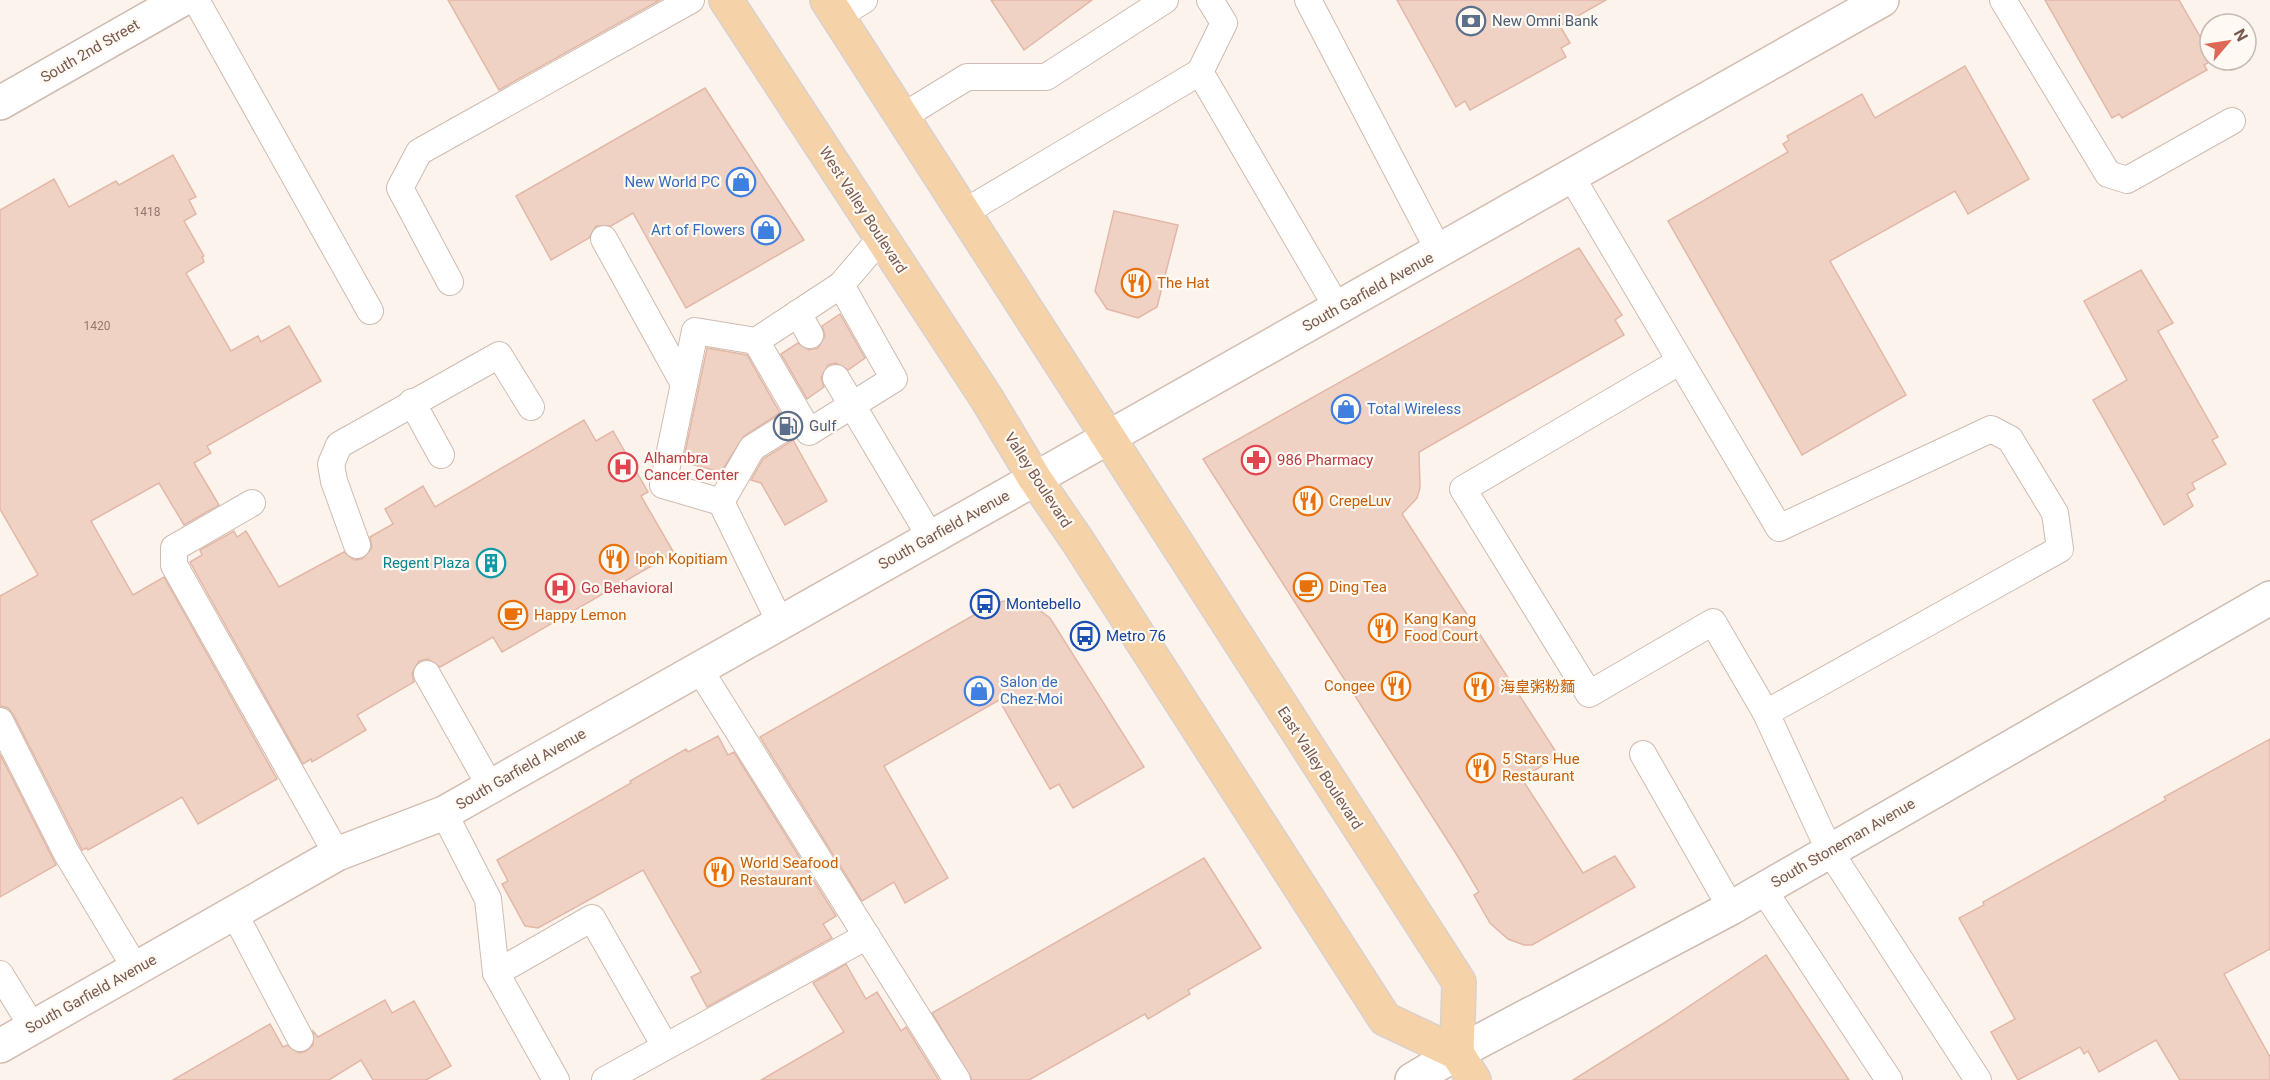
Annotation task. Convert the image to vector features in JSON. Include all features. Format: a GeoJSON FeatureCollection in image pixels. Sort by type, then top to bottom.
{"type":"FeatureCollection","features":[{"type":"Feature","properties":{"kind":"main road","name":"South 2nd Street"},"geometry":{"type":"LineString","coordinates":[[0,103],[181,0]]}},
{"type":"Feature","properties":{"kind":"main road","name":"West Valley Boulevard"},"geometry":{"type":"LineString","coordinates":[[726,0],[1000,420]]}},
{"type":"Feature","properties":{"kind":"main road","name":"South Garfield Avenue"},"geometry":{"type":"LineString","coordinates":[[0,1046],[233,911],[337,854],[444,813],[698,667],[1108,439],[1882,0]]}},
{"type":"Feature","properties":{"kind":"main road"},"geometry":{"type":"LineString","coordinates":[[843,6],[902,117],[1108,439]]}},
{"type":"Feature","properties":{"kind":"main road","name":"Valley Boulevard"},"geometry":{"type":"LineString","coordinates":[[1000,420],[1035,479],[1077,540],[1385,1019],[1465,1067]]}},
{"type":"Feature","properties":{"kind":"main road","name":"East Valley Boulevard"},"geometry":{"type":"LineString","coordinates":[[1108,439],[1459,982],[1465,1067]]}},
{"type":"Feature","properties":{"kind":"main road","name":"South Stoneman Avenue"},"geometry":{"type":"LineString","coordinates":[[1412,1080],[1465,1067],[1829,850],[2270,598]]}},
{"type":"Feature","properties":{"kind":"lane"},"geometry":{"type":"LineString","coordinates":[[196,0],[370,311]]}},
{"type":"Feature","properties":{"kind":"lane"},"geometry":{"type":"LineString","coordinates":[[450,282],[400,188],[419,152],[691,0]]}},
{"type":"Feature","properties":{"kind":"lane"},"geometry":{"type":"LineString","coordinates":[[902,117],[967,76],[1046,77],[1165,0]]}},
{"type":"Feature","properties":{"kind":"lane"},"geometry":{"type":"LineString","coordinates":[[963,213],[1200,72],[1224,23],[1210,0]]}},
{"type":"Feature","properties":{"kind":"lane"},"geometry":{"type":"LineString","coordinates":[[1308,0],[1439,251]]}},
{"type":"Feature","properties":{"kind":"lane"},"geometry":{"type":"LineString","coordinates":[[2003,0],[2108,174],[2127,180],[2232,121]]}},
{"type":"Feature","properties":{"kind":"lane"},"geometry":{"type":"LineString","coordinates":[[1200,72],[1338,309]]}},
{"type":"Feature","properties":{"kind":"lane"},"geometry":{"type":"LineString","coordinates":[[1571,176],[1779,528],[1990,429],[2010,440],[2055,513],[2060,549],[1766,713]]}},
{"type":"Feature","properties":{"kind":"lane"},"geometry":{"type":"LineString","coordinates":[[780,622],[721,502],[663,485],[695,331],[756,341],[804,324],[881,238]]}},
{"type":"Feature","properties":{"kind":"lane"},"geometry":{"type":"LineString","coordinates":[[604,239],[684,384]]}},
{"type":"Feature","properties":{"kind":"lane"},"geometry":{"type":"LineString","coordinates":[[756,341],[809,432],[894,379],[841,285]]}},
{"type":"Feature","properties":{"kind":"lane"},"geometry":{"type":"LineString","coordinates":[[357,545],[334,481],[331,464],[339,445],[499,355],[531,407]]}},
{"type":"Feature","properties":{"kind":"lane"},"geometry":{"type":"LineString","coordinates":[[1679,362],[1463,489],[1589,694],[1713,622],[1766,713],[1829,850],[1978,1080]]}},
{"type":"Feature","properties":{"kind":"lane"},"geometry":{"type":"LineString","coordinates":[[836,378],[931,538]]}},
{"type":"Feature","properties":{"kind":"lane"},"geometry":{"type":"LineString","coordinates":[[412,402],[441,455]]}},
{"type":"Feature","properties":{"kind":"lane"},"geometry":{"type":"LineString","coordinates":[[721,502],[752,448],[800,418]]}},
{"type":"Feature","properties":{"kind":"lane"},"geometry":{"type":"LineString","coordinates":[[252,502],[174,548],[174,565],[337,854]]}},
{"type":"Feature","properties":{"kind":"lane"},"geometry":{"type":"LineString","coordinates":[[698,667],[957,1080]]}},
{"type":"Feature","properties":{"kind":"lane"},"geometry":{"type":"LineString","coordinates":[[428,675],[490,786]]}},
{"type":"Feature","properties":{"kind":"lane"},"geometry":{"type":"LineString","coordinates":[[0,721],[66,852],[136,969]]}},
{"type":"Feature","properties":{"kind":"lane"},"geometry":{"type":"LineString","coordinates":[[1643,754],[1731,908]]}},
{"type":"Feature","properties":{"kind":"lane"},"geometry":{"type":"LineString","coordinates":[[444,813],[488,899],[496,974],[556,1080]]}},
{"type":"Feature","properties":{"kind":"lane"},"geometry":{"type":"LineString","coordinates":[[1763,889],[1889,1080]]}},
{"type":"Feature","properties":{"kind":"lane"},"geometry":{"type":"LineString","coordinates":[[233,911],[300,1038]]}},
{"type":"Feature","properties":{"kind":"lane"},"geometry":{"type":"LineString","coordinates":[[496,974],[592,918],[665,1046]]}},
{"type":"Feature","properties":{"kind":"lane"},"geometry":{"type":"LineString","coordinates":[[604,1080],[867,936]]}},
{"type":"Feature","properties":{"kind":"lane"},"geometry":{"type":"LineString","coordinates":[[0,974],[32,1026]]}},
{"type":"Feature","properties":{"kind":"building"},"geometry":{"type":"Polygon","coordinates":[[[448,0],[660,0],[499,90],[448,0]]]}},
{"type":"Feature","properties":{"kind":"building"},"geometry":{"type":"Polygon","coordinates":[[[991,0],[1092,0],[1024,50],[991,0]]]}},
{"type":"Feature","properties":{"kind":"building"},"geometry":{"type":"Polygon","coordinates":[[[1397,0],[1606,0],[1560,26],[1570,43],[1561,48],[1566,57],[1470,110],[1465,101],[1456,107],[1397,0]]]}},
{"type":"Feature","properties":{"kind":"building"},"geometry":{"type":"Polygon","coordinates":[[[2045,0],[2179,0],[2198,33],[2198,72],[2203,72],[2122,118],[2119,114],[2112,118],[2045,0]]]}},
{"type":"Feature","properties":{"kind":"building"},"geometry":{"type":"Polygon","coordinates":[[[1965,66],[2029,179],[1968,214],[1955,191],[1830,261],[1906,395],[1802,455],[1668,221],[1788,152],[1783,144],[1789,140],[1787,136],[1862,94],[1875,118],[1965,66]]]}},
{"type":"Feature","properties":{"kind":"building"},"geometry":{"type":"Polygon","coordinates":[[[705,88],[804,240],[686,308],[633,213],[611,226],[596,226],[589,238],[551,260],[516,196],[705,88]]]}},
{"type":"Feature","properties":{"kind":"building"},"geometry":{"type":"Polygon","coordinates":[[[173,155],[196,197],[189,200],[196,214],[184,221],[204,256],[202,257],[204,262],[186,273],[231,351],[258,336],[261,342],[289,326],[321,381],[207,446],[211,453],[194,463],[219,505],[184,525],[159,483],[91,521],[133,595],[164,577],[277,779],[198,824],[182,797],[88,850],[87,848],[82,850],[13,714],[8,708],[0,706],[0,596],[38,575],[0,509],[0,210],[54,179],[69,207],[116,181],[119,185],[173,155]]]}},
{"type":"Feature","properties":{"kind":"building"},"geometry":{"type":"Polygon","coordinates":[[[1114,211],[1178,225],[1157,307],[1138,318],[1107,309],[1095,291],[1114,211]]]}},
{"type":"Feature","properties":{"kind":"building"},"geometry":{"type":"Polygon","coordinates":[[[1579,248],[1622,315],[1615,320],[1624,335],[1419,452],[1420,488],[1417,498],[1402,514],[1558,755],[1522,779],[1583,873],[1615,856],[1635,887],[1532,945],[1524,945],[1508,939],[1490,923],[1474,895],[1479,892],[1457,855],[1203,459],[1579,248]]]}},
{"type":"Feature","properties":{"kind":"building"},"geometry":{"type":"Polygon","coordinates":[[[2141,270],[2173,323],[2158,331],[2218,437],[2212,440],[2226,464],[2192,483],[2195,489],[2187,494],[2193,506],[2164,525],[2093,400],[2127,380],[2084,301],[2141,270]]]}},
{"type":"Feature","properties":{"kind":"building"},"geometry":{"type":"Polygon","coordinates":[[[840,314],[865,358],[848,370],[836,363],[828,365],[821,378],[824,387],[807,399],[781,354],[798,343],[809,350],[818,348],[825,336],[822,326],[840,314]]]}},
{"type":"Feature","properties":{"kind":"building"},"geometry":{"type":"Polygon","coordinates":[[[707,348],[747,355],[780,413],[744,436],[721,472],[683,462],[707,348]]]}},
{"type":"Feature","properties":{"kind":"building","name":"Regent Plaza"},"geometry":{"type":"Polygon","coordinates":[[[584,420],[596,441],[613,431],[648,492],[641,496],[674,553],[502,652],[493,637],[440,667],[428,659],[419,661],[412,673],[414,682],[357,715],[366,730],[312,762],[311,759],[303,764],[190,562],[202,555],[200,550],[234,531],[237,537],[246,531],[279,587],[344,552],[354,560],[362,559],[372,548],[370,537],[393,524],[385,509],[423,486],[435,507],[584,420]]]}},
{"type":"Feature","properties":{"kind":"building"},"geometry":{"type":"Polygon","coordinates":[[[793,440],[827,501],[785,525],[761,483],[751,480],[763,459],[793,440]]]}},
{"type":"Feature","properties":{"kind":"building"},"geometry":{"type":"Polygon","coordinates":[[[1009,600],[1034,606],[1050,618],[1144,767],[1073,808],[1059,784],[1050,789],[999,700],[884,766],[948,878],[905,903],[894,882],[862,901],[760,737],[995,603],[1009,600]]]}},
{"type":"Feature","properties":{"kind":"building"},"geometry":{"type":"Polygon","coordinates":[[[718,736],[728,755],[734,752],[836,916],[823,924],[832,938],[707,1007],[691,977],[701,972],[643,870],[538,928],[525,926],[502,884],[508,881],[497,860],[686,749],[688,752],[718,736]]]}},
{"type":"Feature","properties":{"kind":"building"},"geometry":{"type":"Polygon","coordinates":[[[2270,739],[2270,949],[2224,974],[2270,1057],[2270,1080],[2180,1080],[2156,1040],[2099,1072],[2088,1051],[2084,1054],[2080,1047],[2018,1080],[1991,1032],[2015,1019],[1959,918],[1984,905],[1983,902],[2166,800],[2164,797],[2270,739]]]}},
{"type":"Feature","properties":{"kind":"building"},"geometry":{"type":"Polygon","coordinates":[[[0,754],[56,865],[0,897],[0,754]]]}},
{"type":"Feature","properties":{"kind":"building"},"geometry":{"type":"Polygon","coordinates":[[[1204,858],[1261,948],[1188,990],[1190,994],[1148,1019],[1145,1014],[1029,1080],[972,1080],[932,1013],[1204,858]]]}},
{"type":"Feature","properties":{"kind":"building"},"geometry":{"type":"Polygon","coordinates":[[[1766,955],[1849,1080],[1573,1080],[1664,1023],[1766,955]]]}},
{"type":"Feature","properties":{"kind":"building"},"geometry":{"type":"Polygon","coordinates":[[[846,964],[866,999],[877,992],[901,1031],[906,1027],[939,1080],[761,1080],[844,1032],[813,983],[846,964]]]}},
{"type":"Feature","properties":{"kind":"building"},"geometry":{"type":"Polygon","coordinates":[[[385,1000],[392,1013],[414,1001],[451,1066],[426,1080],[373,1080],[361,1060],[329,1080],[173,1080],[270,1024],[283,1047],[287,1045],[299,1053],[306,1051],[313,1045],[313,1031],[318,1037],[385,1000]]]}},
{"type":"Feature","properties":{"kind":"place","name":"New Omni Bank"},"geometry":{"type":"Point","coordinates":[1471,21]}},
{"type":"Feature","properties":{"kind":"place","name":"New World PC"},"geometry":{"type":"Point","coordinates":[741,182]}},
{"type":"Feature","properties":{"kind":"place","name":"Art of Flowers"},"geometry":{"type":"Point","coordinates":[766,230]}},
{"type":"Feature","properties":{"kind":"place","name":"The Hat"},"geometry":{"type":"Point","coordinates":[1136,283]}},
{"type":"Feature","properties":{"kind":"place","name":"Total Wireless"},"geometry":{"type":"Point","coordinates":[1346,409]}},
{"type":"Feature","properties":{"kind":"place","name":"Gulf"},"geometry":{"type":"Point","coordinates":[788,426]}},
{"type":"Feature","properties":{"kind":"place","name":"986 Pharmacy"},"geometry":{"type":"Point","coordinates":[1256,460]}},
{"type":"Feature","properties":{"kind":"place","name":"Alhambra Cancer Center"},"geometry":{"type":"Point","coordinates":[623,467]}},
{"type":"Feature","properties":{"kind":"place","name":"CrepeLuv"},"geometry":{"type":"Point","coordinates":[1308,501]}},
{"type":"Feature","properties":{"kind":"place","name":"Ipoh Kopitiam"},"geometry":{"type":"Point","coordinates":[614,559]}},
{"type":"Feature","properties":{"kind":"place","name":"Regent Plaza"},"geometry":{"type":"Point","coordinates":[491,563]}},
{"type":"Feature","properties":{"kind":"place","name":"Ding Tea"},"geometry":{"type":"Point","coordinates":[1308,587]}},
{"type":"Feature","properties":{"kind":"place","name":"Go Behavioral"},"geometry":{"type":"Point","coordinates":[560,588]}},
{"type":"Feature","properties":{"kind":"place","name":"Montebello"},"geometry":{"type":"Point","coordinates":[985,604]}},
{"type":"Feature","properties":{"kind":"place","name":"Happy Lemon"},"geometry":{"type":"Point","coordinates":[513,615]}},
{"type":"Feature","properties":{"kind":"place","name":"Kang Kang Food Court"},"geometry":{"type":"Point","coordinates":[1383,628]}},
{"type":"Feature","properties":{"kind":"place","name":"Metro 76"},"geometry":{"type":"Point","coordinates":[1085,636]}},
{"type":"Feature","properties":{"kind":"place","name":"Congee"},"geometry":{"type":"Point","coordinates":[1396,686]}},
{"type":"Feature","properties":{"kind":"place","name":"海皇粥粉麵"},"geometry":{"type":"Point","coordinates":[1479,687]}},
{"type":"Feature","properties":{"kind":"place","name":"Salon de Chez-Moi"},"geometry":{"type":"Point","coordinates":[979,691]}},
{"type":"Feature","properties":{"kind":"place","name":"5 Stars Hue Restaurant"},"geometry":{"type":"Point","coordinates":[1481,768]}},
{"type":"Feature","properties":{"kind":"place","name":"World Seafood Restaurant"},"geometry":{"type":"Point","coordinates":[719,872]}}]}
